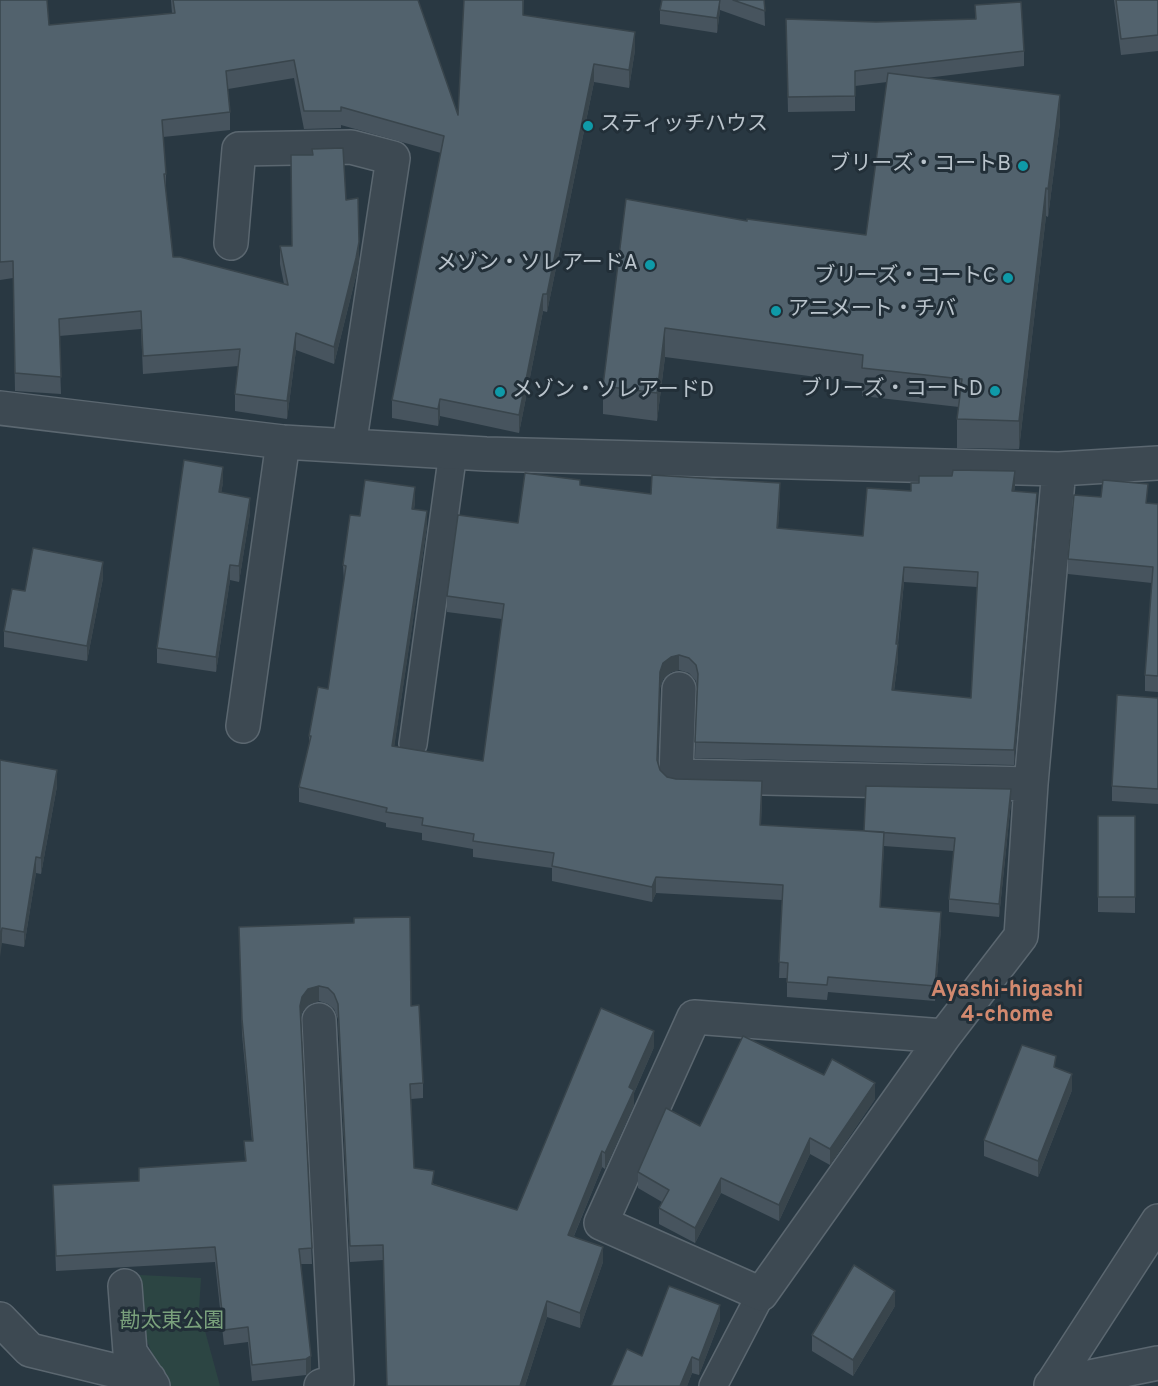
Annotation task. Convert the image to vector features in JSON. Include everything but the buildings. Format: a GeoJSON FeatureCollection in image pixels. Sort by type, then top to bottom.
{"type":"FeatureCollection","features":[{"type":"Feature","properties":{"kind":"street"},"geometry":{"type":"LineString","coordinates":[[231,243],[239,149],[351,147],[393,158],[349,446]]}},
{"type":"Feature","properties":{"kind":"street"},"geometry":{"type":"LineString","coordinates":[[0,408],[283,442],[453,452],[1059,469],[1158,463]]}},
{"type":"Feature","properties":{"kind":"street"},"geometry":{"type":"LineString","coordinates":[[243,726],[283,442]]}},
{"type":"Feature","properties":{"kind":"street"},"geometry":{"type":"LineString","coordinates":[[944,1036],[694,1017],[601,1223],[761,1294],[944,1036],[1020,936],[1059,469]]}},
{"type":"Feature","properties":{"kind":"street"},"geometry":{"type":"LineString","coordinates":[[679,689],[676,776],[1031,784]]}},
{"type":"Feature","properties":{"kind":"street"},"geometry":{"type":"LineString","coordinates":[[319,1020],[337,1381],[321,1386]]}},
{"type":"Feature","properties":{"kind":"street"},"geometry":{"type":"LineString","coordinates":[[1051,1386],[1158,1221]]}},
{"type":"Feature","properties":{"kind":"street"},"geometry":{"type":"LineString","coordinates":[[125,1286],[130,1352],[151,1383]]}},
{"type":"Feature","properties":{"kind":"street"},"geometry":{"type":"LineString","coordinates":[[0,1319],[30,1350],[151,1383]]}},
{"type":"Feature","properties":{"kind":"street"},"geometry":{"type":"LineString","coordinates":[[1051,1386],[1158,1364]]}},
{"type":"Feature","properties":{"kind":"lane"},"geometry":{"type":"LineString","coordinates":[[413,744],[453,452]]}},
{"type":"Feature","properties":{"kind":"lane"},"geometry":{"type":"LineString","coordinates":[[713,1386],[761,1294]]}},
{"type":"Feature","properties":{"kind":"green space","name":"勘太東公園"},"geometry":{"type":"Polygon","coordinates":[[[139,1275],[201,1278],[199,1309],[220,1386],[166,1386],[143,1332],[139,1275]]]}},
{"type":"Feature","properties":{"kind":"place","name":"スティッチハウス"},"geometry":{"type":"Point","coordinates":[588,126]}},
{"type":"Feature","properties":{"kind":"place","name":"ブリーズ・コートB"},"geometry":{"type":"Point","coordinates":[1023,166]}},
{"type":"Feature","properties":{"kind":"place","name":"メゾン・ソレアードA"},"geometry":{"type":"Point","coordinates":[650,265]}},
{"type":"Feature","properties":{"kind":"place","name":"ブリーズ・コートC"},"geometry":{"type":"Point","coordinates":[1008,278]}},
{"type":"Feature","properties":{"kind":"place","name":"アニメート・チバ"},"geometry":{"type":"Point","coordinates":[776,311]}},
{"type":"Feature","properties":{"kind":"place","name":"ブリーズ・コートD"},"geometry":{"type":"Point","coordinates":[995,391]}},
{"type":"Feature","properties":{"kind":"place","name":"メゾン・ソレアードD"},"geometry":{"type":"Point","coordinates":[500,392]}},
{"type":"Feature","properties":{"kind":"district","name":"Ayashi-higashi 4-chome"},"geometry":{"type":"Point","coordinates":[1007,1004]}}]}
